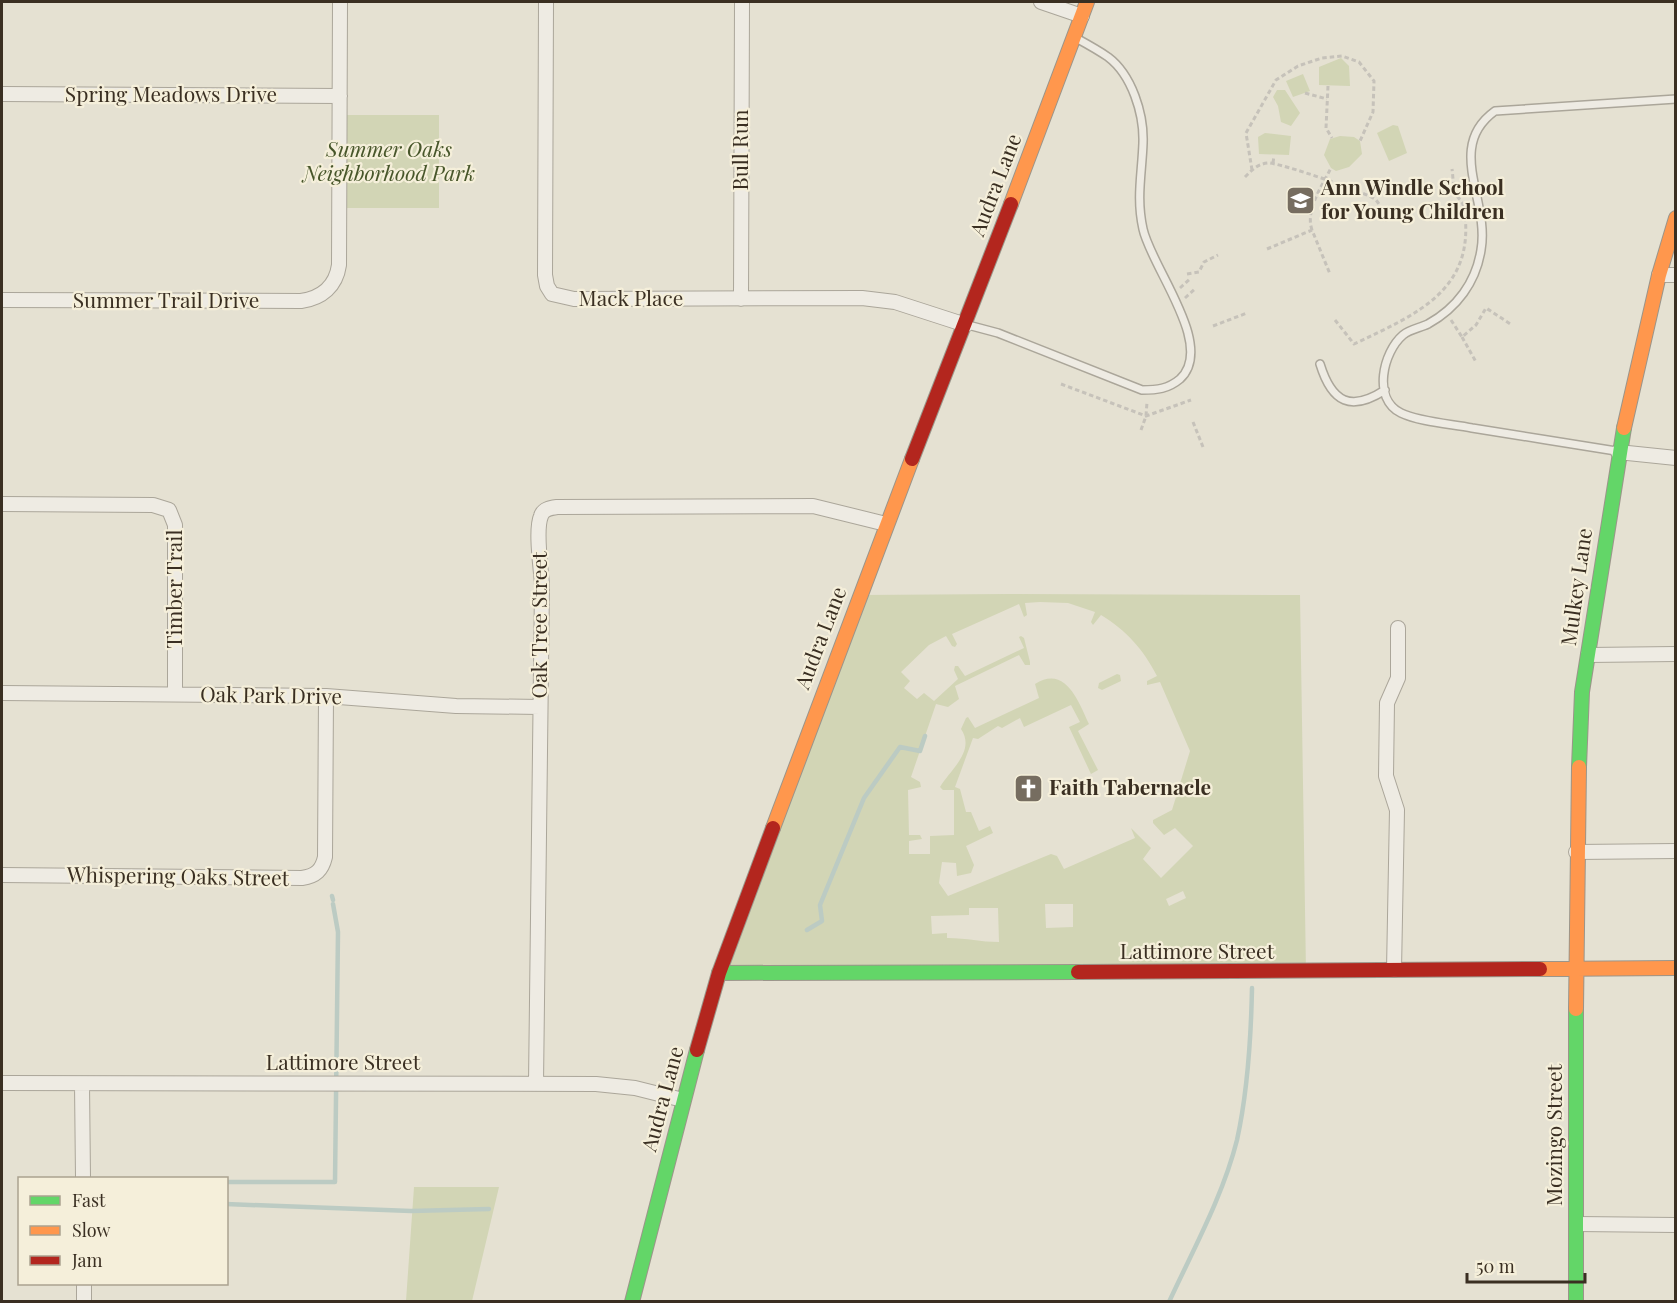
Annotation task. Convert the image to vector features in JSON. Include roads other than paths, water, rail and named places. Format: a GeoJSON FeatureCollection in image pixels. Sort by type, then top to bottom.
{"type":"FeatureCollection","features":[{"type":"Feature","properties":{"kind":"street"},"geometry":{"type":"LineString","coordinates":[[340,2],[340,96]]}},
{"type":"Feature","properties":{"kind":"street","name":"Mack Place"},"geometry":{"type":"LineString","coordinates":[[546,2],[545,275],[549,291],[556,297],[568,299],[873,299],[895,302],[966,325]]}},
{"type":"Feature","properties":{"kind":"street","name":"Bull Run"},"geometry":{"type":"LineString","coordinates":[[741,299],[742,2]]}},
{"type":"Feature","properties":{"kind":"street"},"geometry":{"type":"LineString","coordinates":[[1041,2],[1082,16]]}},
{"type":"Feature","properties":{"kind":"street","name":"Audra Lane"},"geometry":{"type":"LineString","coordinates":[[632,1302],[683,1100],[719,973],[886,524],[966,325],[1087,2]]}},
{"type":"Feature","properties":{"kind":"street","name":"Spring Meadows Drive"},"geometry":{"type":"LineString","coordinates":[[2,94],[340,96]]}},
{"type":"Feature","properties":{"kind":"street","name":"Summer Trail Drive"},"geometry":{"type":"LineString","coordinates":[[2,300],[301,301],[316,297],[328,289],[336,277],[339,265],[340,96]]}},
{"type":"Feature","properties":{"kind":"street","name":"Mulkey Lane"},"geometry":{"type":"LineString","coordinates":[[1577,969],[1576,852],[1582,692],[1618,452],[1659,274],[1676,218]]}},
{"type":"Feature","properties":{"kind":"street"},"geometry":{"type":"LineString","coordinates":[[1659,274],[1676,275]]}},
{"type":"Feature","properties":{"kind":"street"},"geometry":{"type":"LineString","coordinates":[[1618,452],[1676,458]]}},
{"type":"Feature","properties":{"kind":"street","name":"Timber Trail"},"geometry":{"type":"LineString","coordinates":[[2,504],[153,505],[169,510],[175,525],[175,694]]}},
{"type":"Feature","properties":{"kind":"street","name":"Oak Tree Street"},"geometry":{"type":"LineString","coordinates":[[536,1084],[540,516],[547,509],[813,506],[886,524]]}},
{"type":"Feature","properties":{"kind":"street"},"geometry":{"type":"LineString","coordinates":[[1394,970],[1397,810],[1386,776],[1387,703],[1398,678],[1398,628]]}},
{"type":"Feature","properties":{"kind":"street"},"geometry":{"type":"LineString","coordinates":[[1588,655],[1676,654]]}},
{"type":"Feature","properties":{"kind":"street","name":"Oak Park Drive"},"geometry":{"type":"LineString","coordinates":[[2,693],[326,696],[456,706],[540,706]]}},
{"type":"Feature","properties":{"kind":"street","name":"Whispering Oaks Street"},"geometry":{"type":"LineString","coordinates":[[2,875],[302,878],[314,875],[322,867],[325,857],[326,696]]}},
{"type":"Feature","properties":{"kind":"street"},"geometry":{"type":"LineString","coordinates":[[1576,852],[1676,850]]}},
{"type":"Feature","properties":{"kind":"street","name":"Lattimore Street"},"geometry":{"type":"LineString","coordinates":[[719,973],[1676,968]]}},
{"type":"Feature","properties":{"kind":"street","name":"Mozingo Street"},"geometry":{"type":"LineString","coordinates":[[1576,1302],[1577,969]]}},
{"type":"Feature","properties":{"kind":"street","name":"Lattimore Street"},"geometry":{"type":"LineString","coordinates":[[2,1083],[623,1086],[683,1100]]}},
{"type":"Feature","properties":{"kind":"street"},"geometry":{"type":"LineString","coordinates":[[82,1084],[83,1177]]}},
{"type":"Feature","properties":{"kind":"street"},"geometry":{"type":"LineString","coordinates":[[1576,1224],[1676,1225]]}},
{"type":"Feature","properties":{"kind":"street"},"geometry":{"type":"LineString","coordinates":[[84,1285],[84,1302]]}},
{"type":"Feature","properties":{"kind":"lane"},"geometry":{"type":"LineString","coordinates":[[966,325],[998,333],[1142,390],[1159,390],[1173,384],[1187,372],[1191,357],[1190,335],[1143,231],[1137,196],[1143,142],[1139,111],[1130,84],[1110,58],[1074,37]]}},
{"type":"Feature","properties":{"kind":"lane"},"geometry":{"type":"LineString","coordinates":[[1618,452],[1400,413],[1391,403],[1385,390],[1384,365],[1390,348],[1404,333],[1427,324],[1450,309],[1474,278],[1481,252],[1483,222],[1470,150],[1473,136],[1482,120],[1495,111],[1676,99]]}},
{"type":"Feature","properties":{"kind":"lane"},"geometry":{"type":"LineString","coordinates":[[1320,364],[1333,392],[1348,402],[1366,402],[1385,390]]}},
{"type":"Feature","properties":{"kind":"waterway"},"geometry":{"type":"LineString","coordinates":[[807,930],[822,921],[820,905],[864,798],[900,747],[920,751],[925,736]]}},
{"type":"Feature","properties":{"kind":"waterway"},"geometry":{"type":"LineString","coordinates":[[332,896],[333,900]]}},
{"type":"Feature","properties":{"kind":"waterway"},"geometry":{"type":"LineString","coordinates":[[228,1182],[335,1182],[338,932],[333,904]]}},
{"type":"Feature","properties":{"kind":"waterway"},"geometry":{"type":"LineString","coordinates":[[1169,1302],[1216,1202],[1237,1140],[1248,1064],[1252,988]]}},
{"type":"Feature","properties":{"kind":"waterway"},"geometry":{"type":"LineString","coordinates":[[228,1204],[411,1211],[489,1209]]}},
{"type":"Feature","properties":{"kind":"place","name":"Ann Windle School for Young Children"},"geometry":{"type":"Point","coordinates":[1300,200]}},
{"type":"Feature","properties":{"kind":"place","name":"Faith Tabernacle"},"geometry":{"type":"Point","coordinates":[1028,788]}},
{"type":"Feature","properties":{"kind":"park label","name":"Summer Oaks Neighborhood Park"},"geometry":{"type":"Point","coordinates":[389,162]}}]}
